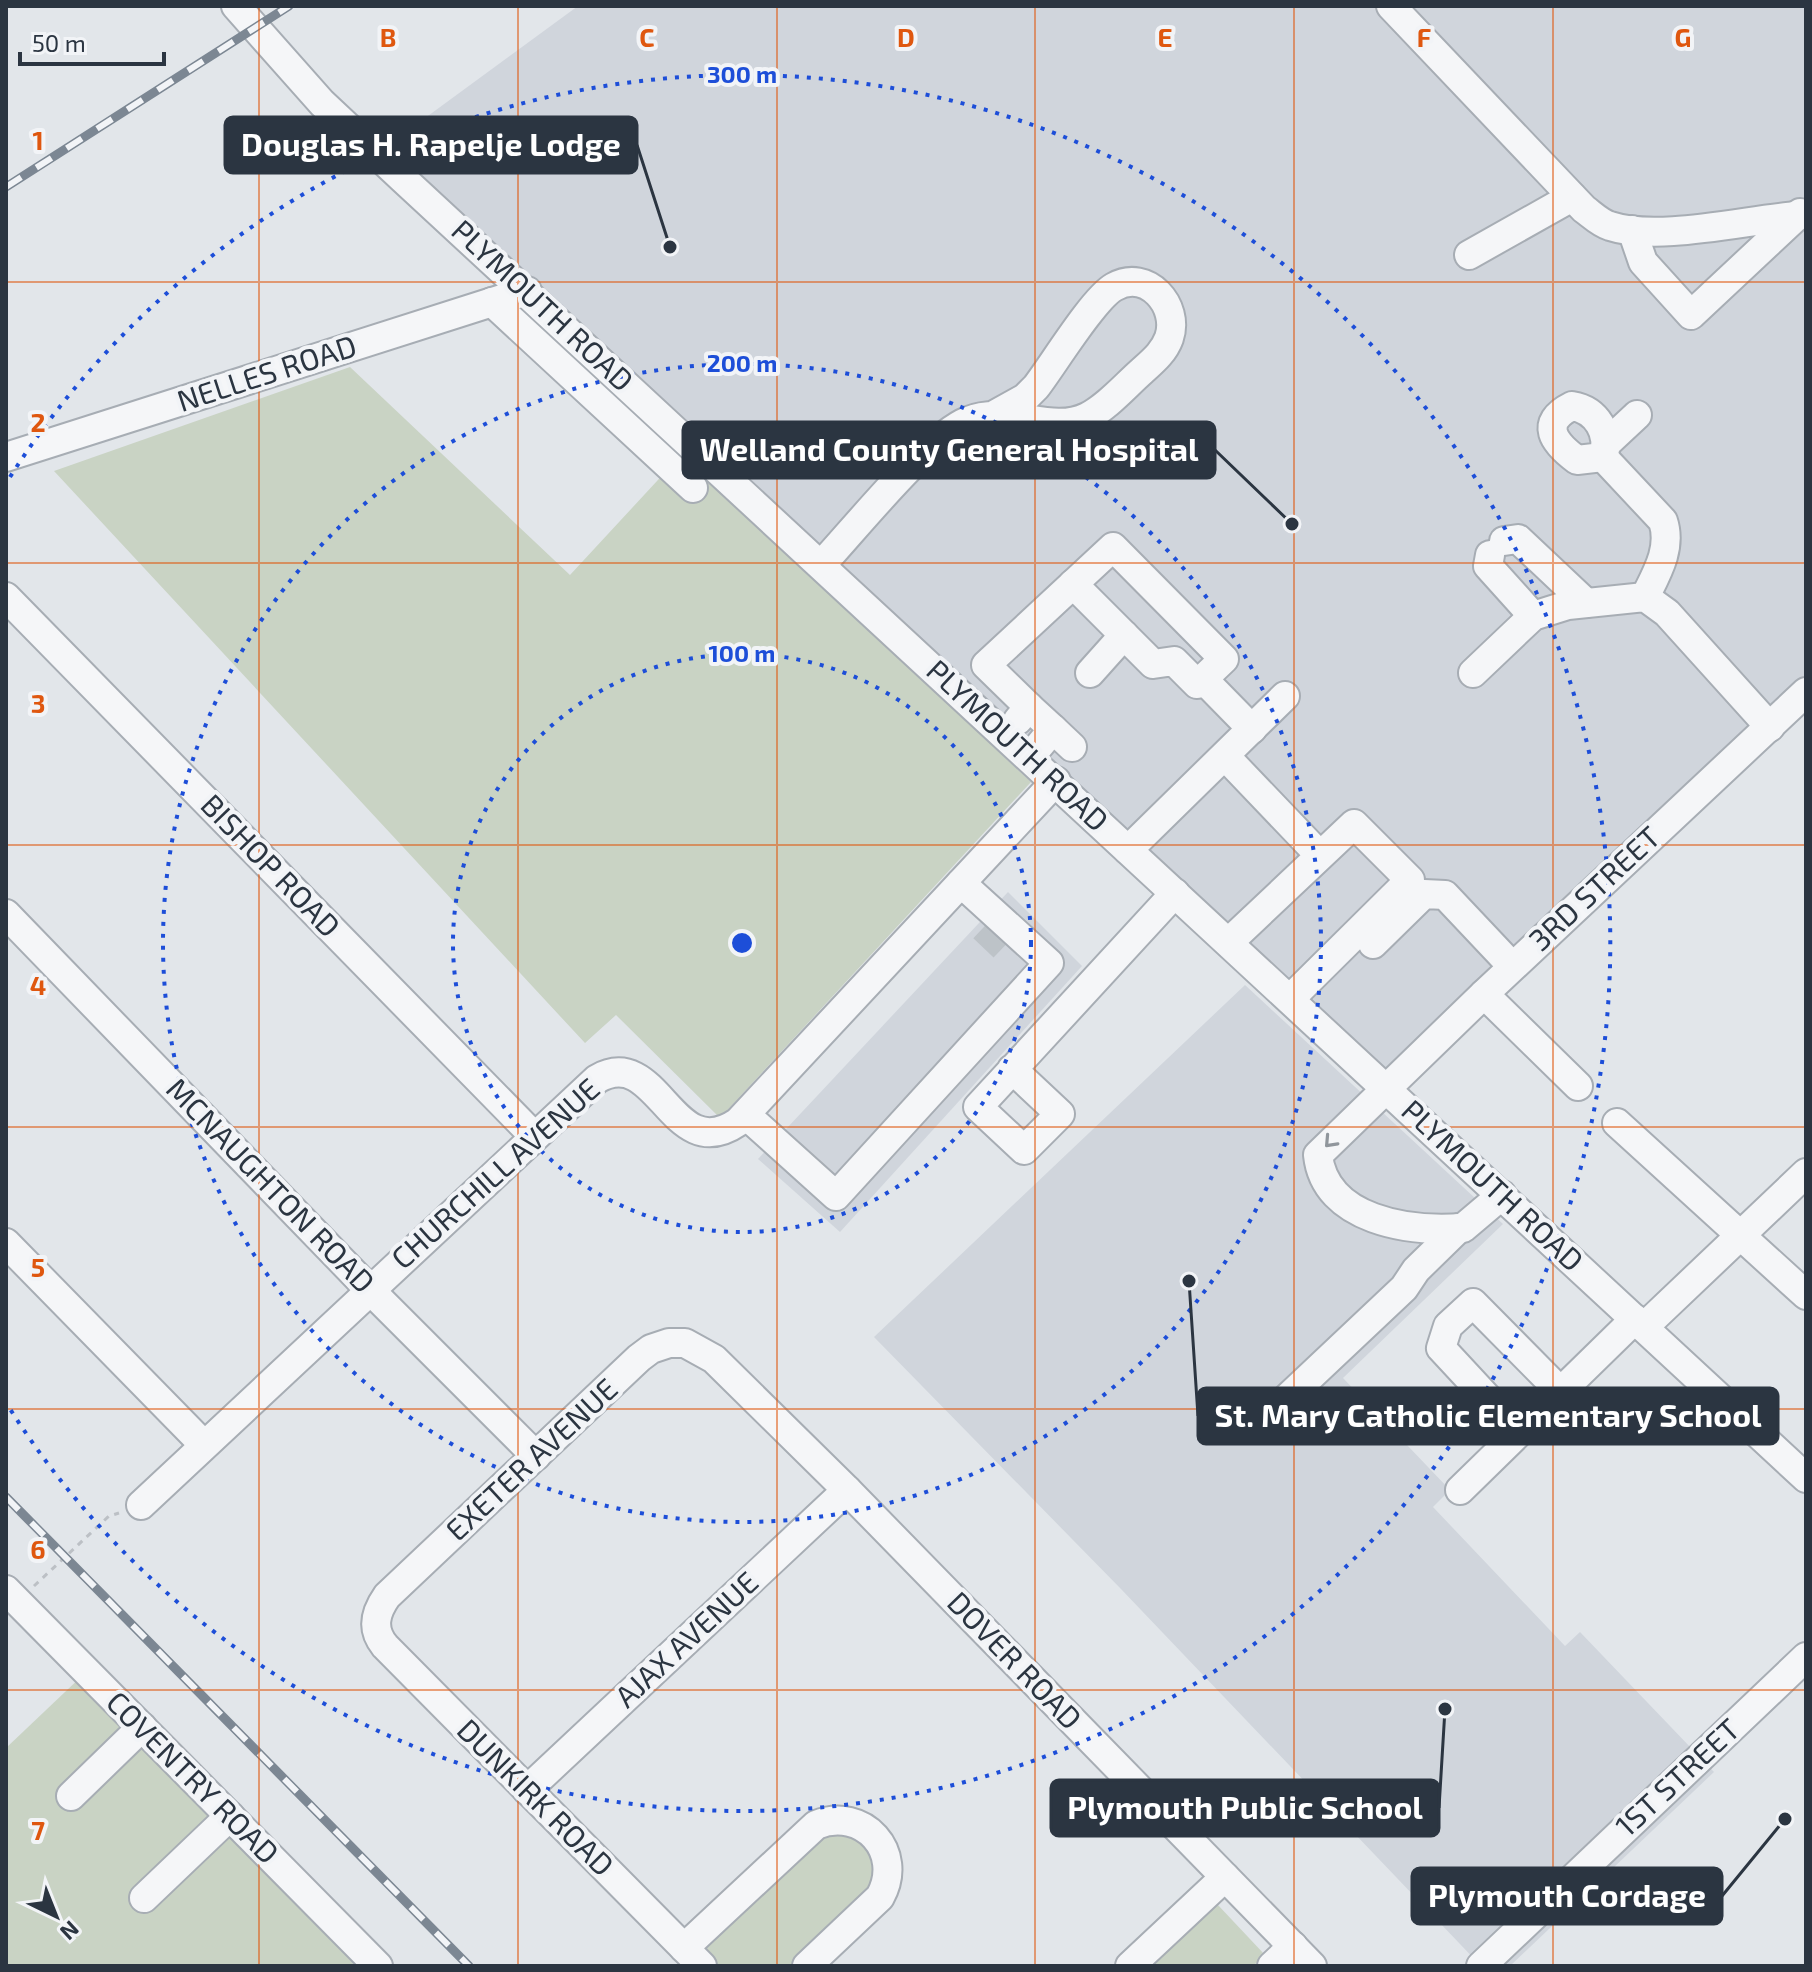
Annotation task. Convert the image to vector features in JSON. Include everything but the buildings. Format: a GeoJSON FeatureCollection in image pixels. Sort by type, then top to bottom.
{"type":"FeatureCollection","features":[{"type":"Feature","properties":{"kind":"street","name":"PLYMOUTH ROAD"},"geometry":{"type":"LineString","coordinates":[[236,6],[322,103],[1806,1478]]}},
{"type":"Feature","properties":{"kind":"street"},"geometry":{"type":"LineString","coordinates":[[1391,6],[1572,197],[1603,223],[1632,230],[1683,230],[1801,212]]}},
{"type":"Feature","properties":{"kind":"street"},"geometry":{"type":"LineString","coordinates":[[1469,255],[1572,197]]}},
{"type":"Feature","properties":{"kind":"street"},"geometry":{"type":"LineString","coordinates":[[1632,230],[1643,262],[1691,315],[1801,212]]}},
{"type":"Feature","properties":{"kind":"street"},"geometry":{"type":"LineString","coordinates":[[822,564],[941,437],[967,421],[996,414],[1025,398],[1111,289],[1122,283],[1140,283],[1156,291],[1165,303],[1171,332],[1162,352],[1094,413],[1077,421],[1058,423],[996,414]]}},
{"type":"Feature","properties":{"kind":"street","name":"NELLES ROAD"},"geometry":{"type":"LineString","coordinates":[[6,457],[527,291]]}},
{"type":"Feature","properties":{"kind":"street"},"geometry":{"type":"LineString","coordinates":[[492,302],[693,488]]}},
{"type":"Feature","properties":{"kind":"street"},"geometry":{"type":"LineString","coordinates":[[1637,415],[1605,450],[1663,521],[1668,535],[1660,568],[1645,597]]}},
{"type":"Feature","properties":{"kind":"street"},"geometry":{"type":"LineString","coordinates":[[1533,616],[1488,566],[1497,548],[1518,539],[1586,603]]}},
{"type":"Feature","properties":{"kind":"street"},"geometry":{"type":"LineString","coordinates":[[1030,757],[1063,738],[986,665],[1073,584],[1113,547],[1224,659],[1197,684],[1174,661],[1153,664],[1073,584]]}},
{"type":"Feature","properties":{"kind":"street","name":"BISHOP ROAD"},"geometry":{"type":"LineString","coordinates":[[6,597],[534,1136]]}},
{"type":"Feature","properties":{"kind":"street"},"geometry":{"type":"LineString","coordinates":[[1473,673],[1533,616],[1586,603],[1645,597],[1667,613],[1770,727]]}},
{"type":"Feature","properties":{"kind":"street"},"geometry":{"type":"LineString","coordinates":[[1090,673],[1124,635]]}},
{"type":"Feature","properties":{"kind":"street"},"geometry":{"type":"LineString","coordinates":[[1203,679],[1252,729]]}},
{"type":"Feature","properties":{"kind":"street","name":"3RD STREET"},"geometry":{"type":"LineString","coordinates":[[1459,1228],[1391,1224],[1346,1204],[1324,1180],[1318,1155],[1512,966],[1806,692]]}},
{"type":"Feature","properties":{"kind":"street"},"geometry":{"type":"LineString","coordinates":[[1128,850],[1285,696]]}},
{"type":"Feature","properties":{"kind":"street"},"geometry":{"type":"LineString","coordinates":[[1005,734],[1029,707]]}},
{"type":"Feature","properties":{"kind":"street"},"geometry":{"type":"LineString","coordinates":[[1225,756],[1310,845]]}},
{"type":"Feature","properties":{"kind":"street","name":"CHURCHILL AVENUE"},"geometry":{"type":"LineString","coordinates":[[141,1505],[588,1086],[613,1072],[640,1080],[685,1123],[701,1133],[724,1131],[746,1115],[968,888],[1056,781]]}},
{"type":"Feature","properties":{"kind":"street"},"geometry":{"type":"LineString","coordinates":[[1229,942],[1354,824],[1410,880],[1290,999]]}},
{"type":"Feature","properties":{"kind":"street"},"geometry":{"type":"LineString","coordinates":[[968,888],[975,921],[983,928]]}},
{"type":"Feature","properties":{"kind":"street"},"geometry":{"type":"LineString","coordinates":[[746,1115],[836,1196],[1049,963],[968,888]]}},
{"type":"Feature","properties":{"kind":"street"},"geometry":{"type":"LineString","coordinates":[[1012,1069],[1175,893]]}},
{"type":"Feature","properties":{"kind":"street"},"geometry":{"type":"LineString","coordinates":[[1373,944],[1424,894],[1445,895],[1512,966]]}},
{"type":"Feature","properties":{"kind":"street","name":"MCNAUGHTON ROAD"},"geometry":{"type":"LineString","coordinates":[[6,914],[370,1290],[536,1456]]}},
{"type":"Feature","properties":{"kind":"street"},"geometry":{"type":"LineString","coordinates":[[1005,949],[1036,977]]}},
{"type":"Feature","properties":{"kind":"street"},"geometry":{"type":"LineString","coordinates":[[1484,994],[1578,1086]]}},
{"type":"Feature","properties":{"kind":"street"},"geometry":{"type":"LineString","coordinates":[[1617,1123],[1806,1295]]}},
{"type":"Feature","properties":{"kind":"street"},"geometry":{"type":"LineString","coordinates":[[1460,1490],[1561,1392],[1739,1237],[1806,1173]]}},
{"type":"Feature","properties":{"kind":"street"},"geometry":{"type":"LineString","coordinates":[[1265,1419],[1404,1288],[1416,1270],[1459,1228],[1469,1225],[1502,1195]]}},
{"type":"Feature","properties":{"kind":"street"},"geometry":{"type":"LineString","coordinates":[[6,1243],[204,1445]]}},
{"type":"Feature","properties":{"kind":"street"},"geometry":{"type":"LineString","coordinates":[[1519,1432],[1441,1348],[1448,1326],[1473,1303],[1561,1392]]}},
{"type":"Feature","properties":{"kind":"street","name":"EXETER AVENUE"},"geometry":{"type":"LineString","coordinates":[[376,1625],[379,1608],[387,1596],[651,1349],[669,1343],[685,1343],[714,1359]]}},
{"type":"Feature","properties":{"kind":"street","name":"DOVER ROAD"},"geometry":{"type":"LineString","coordinates":[[714,1359],[847,1490],[1302,1956]]}},
{"type":"Feature","properties":{"kind":"street","name":"AJAX AVENUE"},"geometry":{"type":"LineString","coordinates":[[527,1790],[847,1490]]}},
{"type":"Feature","properties":{"kind":"street","name":"COVENTRY ROAD"},"geometry":{"type":"LineString","coordinates":[[12,1596],[378,1966]]}},
{"type":"Feature","properties":{"kind":"street","name":"DUNKIRK ROAD"},"geometry":{"type":"LineString","coordinates":[[376,1625],[385,1646],[693,1957]]}},
{"type":"Feature","properties":{"kind":"street","name":"1ST STREET"},"geometry":{"type":"LineString","coordinates":[[1481,1966],[1806,1657]]}},
{"type":"Feature","properties":{"kind":"street"},"geometry":{"type":"LineString","coordinates":[[71,1796],[142,1727]]}},
{"type":"Feature","properties":{"kind":"street"},"geometry":{"type":"LineString","coordinates":[[144,1898],[230,1816]]}},
{"type":"Feature","properties":{"kind":"street"},"geometry":{"type":"LineString","coordinates":[[693,1957],[816,1825],[833,1820],[850,1821],[870,1830],[881,1843],[888,1864],[886,1885],[880,1897],[807,1966]]}},
{"type":"Feature","properties":{"kind":"street"},"geometry":{"type":"LineString","coordinates":[[1130,1966],[1225,1877]]}},
{"type":"Feature","properties":{"kind":"street"},"geometry":{"type":"LineString","coordinates":[[1272,1966],[1302,1956]]}},
{"type":"Feature","properties":{"kind":"path"},"geometry":{"type":"LineString","coordinates":[[12,1596],[109,1516],[141,1505]]}},
{"type":"Feature","properties":{"kind":"shaded area"},"geometry":{"type":"Polygon","coordinates":[[[578,6],[1806,6],[1806,692],[1386,1088],[376,154],[578,6]]]}},
{"type":"Feature","properties":{"kind":"shaded area"},"geometry":{"type":"Polygon","coordinates":[[[1008,892],[1082,966],[840,1232],[758,1159],[1008,892]]]}},
{"type":"Feature","properties":{"kind":"shaded area"},"geometry":{"type":"Polygon","coordinates":[[[1245,985],[1503,1224],[1343,1378],[1450,1490],[1433,1507],[1565,1646],[1580,1632],[1714,1772],[1510,1966],[1481,1966],[1121,1589],[874,1337],[1245,985]]]}},
{"type":"Feature","properties":{"kind":"green space"},"geometry":{"type":"Polygon","coordinates":[[[350,367],[570,575],[682,454],[1031,782],[720,1118],[616,1015],[585,1043],[54,471],[350,367]]]}},
{"type":"Feature","properties":{"kind":"green space"},"geometry":{"type":"Polygon","coordinates":[[[85,1673],[364,1966],[6,1966],[6,1748],[85,1673]]]}},
{"type":"Feature","properties":{"kind":"green space"},"geometry":{"type":"Polygon","coordinates":[[[834,1829],[857,1834],[880,1868],[870,1891],[791,1966],[719,1966],[702,1950],[834,1829]]]}},
{"type":"Feature","properties":{"kind":"green space"},"geometry":{"type":"Polygon","coordinates":[[[1217,1904],[1265,1955],[1253,1966],[1151,1966],[1217,1904]]]}},
{"type":"Feature","properties":{"kind":"tunnel"},"geometry":{"type":"LineString","coordinates":[[983,928],[1005,949]]}},
{"type":"Feature","properties":{"kind":"railway"},"geometry":{"type":"LineString","coordinates":[[6,187],[289,6]]}},
{"type":"Feature","properties":{"kind":"railway"},"geometry":{"type":"LineString","coordinates":[[6,1497],[469,1966]]}},
{"type":"Feature","properties":{"kind":"place","name":"Douglas H. Rapelje Lodge"},"geometry":{"type":"Point","coordinates":[670,247]}},
{"type":"Feature","properties":{"kind":"place","name":"Welland County General Hospital"},"geometry":{"type":"Point","coordinates":[1292,524]}},
{"type":"Feature","properties":{"kind":"place","name":"St. Mary Catholic Elementary School"},"geometry":{"type":"Point","coordinates":[1189,1281]}},
{"type":"Feature","properties":{"kind":"place","name":"Plymouth Public School"},"geometry":{"type":"Point","coordinates":[1445,1709]}},
{"type":"Feature","properties":{"kind":"place","name":"Plymouth Cordage"},"geometry":{"type":"Point","coordinates":[1785,1819]}}]}
